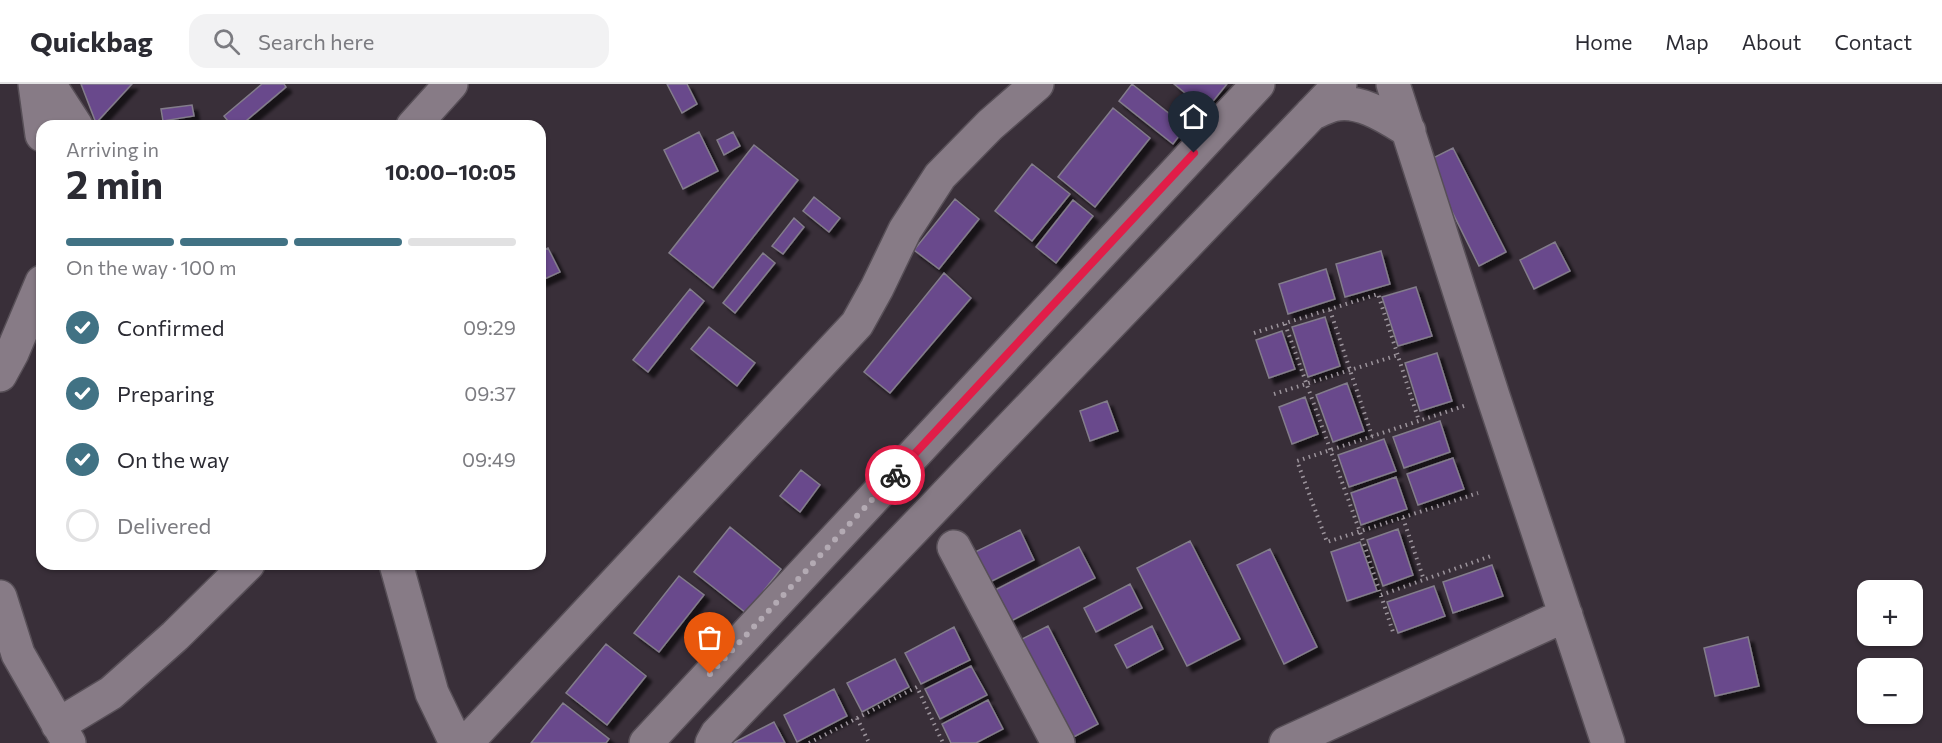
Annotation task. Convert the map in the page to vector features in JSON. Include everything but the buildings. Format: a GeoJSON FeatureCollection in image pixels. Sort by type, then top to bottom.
{"type":"FeatureCollection","features":[{"type":"Feature","properties":{"kind":"street"},"geometry":{"type":"LineString","coordinates":[[35,84],[40,120]]}},
{"type":"Feature","properties":{"kind":"street"},"geometry":{"type":"LineString","coordinates":[[49,84],[72,120]]}},
{"type":"Feature","properties":{"kind":"street"},"geometry":{"type":"LineString","coordinates":[[418,120],[451,84]]}},
{"type":"Feature","properties":{"kind":"street"},"geometry":{"type":"LineString","coordinates":[[465,743],[857,324],[905,230],[940,176],[990,125],[1037,84]]}},
{"type":"Feature","properties":{"kind":"street"},"geometry":{"type":"LineString","coordinates":[[646,743],[1258,84]]}},
{"type":"Feature","properties":{"kind":"street"},"geometry":{"type":"LineString","coordinates":[[712,743],[717,734],[1340,84]]}},
{"type":"Feature","properties":{"kind":"street"},"geometry":{"type":"LineString","coordinates":[[1393,84],[1608,743]]}},
{"type":"Feature","properties":{"kind":"street"},"geometry":{"type":"LineString","coordinates":[[1311,114],[1335,104],[1358,105],[1385,116],[1409,131]]}},
{"type":"Feature","properties":{"kind":"street"},"geometry":{"type":"LineString","coordinates":[[0,375],[36,296]]}},
{"type":"Feature","properties":{"kind":"street"},"geometry":{"type":"LineString","coordinates":[[954,547],[1058,743]]}},
{"type":"Feature","properties":{"kind":"street"},"geometry":{"type":"LineString","coordinates":[[0,597],[18,654],[63,734],[175,636],[242,570]]}},
{"type":"Feature","properties":{"kind":"street"},"geometry":{"type":"LineString","coordinates":[[398,570],[432,693],[456,743]]}},
{"type":"Feature","properties":{"kind":"street"},"geometry":{"type":"LineString","coordinates":[[1286,743],[1566,615]]}},
{"type":"Feature","properties":{"kind":"path"},"geometry":{"type":"LineString","coordinates":[[1254,333],[1378,294],[1419,421]]}},
{"type":"Feature","properties":{"kind":"path"},"geometry":{"type":"LineString","coordinates":[[1330,309],[1372,436]]}},
{"type":"Feature","properties":{"kind":"path"},"geometry":{"type":"LineString","coordinates":[[1285,324],[1395,635]]}},
{"type":"Feature","properties":{"kind":"path"},"geometry":{"type":"LineString","coordinates":[[1274,394],[1398,355]]}},
{"type":"Feature","properties":{"kind":"path"},"geometry":{"type":"LineString","coordinates":[[1478,493],[1327,543],[1297,461],[1493,396]]}},
{"type":"Feature","properties":{"kind":"path"},"geometry":{"type":"LineString","coordinates":[[1403,518],[1424,580]]}},
{"type":"Feature","properties":{"kind":"path"},"geometry":{"type":"LineString","coordinates":[[1381,595],[1491,556]]}},
{"type":"Feature","properties":{"kind":"path"},"geometry":{"type":"LineString","coordinates":[[809,743],[916,687],[943,743]]}},
{"type":"Feature","properties":{"kind":"path"},"geometry":{"type":"LineString","coordinates":[[857,718],[869,743]]}},
{"type":"Feature","properties":{"kind":"way so far"},"geometry":{"type":"LineString","coordinates":[[710,674],[895,475]]}},
{"type":"Feature","properties":{"kind":"route"},"geometry":{"type":"LineString","coordinates":[[895,475],[1194,153]]}}]}
